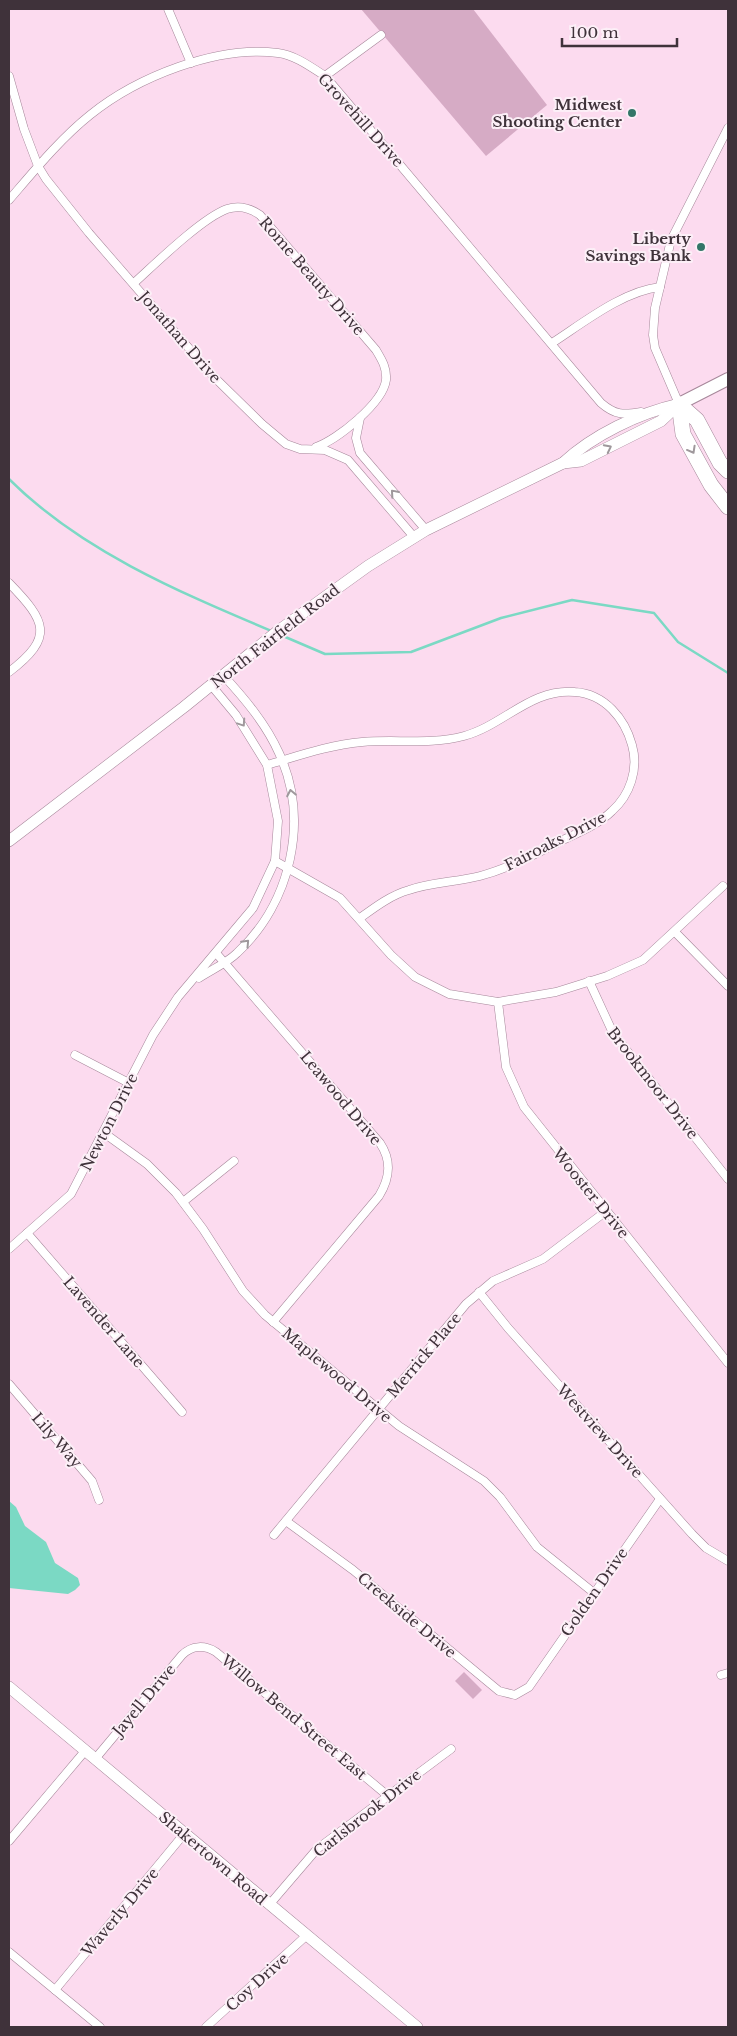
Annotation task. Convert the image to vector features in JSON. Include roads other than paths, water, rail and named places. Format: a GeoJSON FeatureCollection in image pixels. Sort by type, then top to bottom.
{"type":"FeatureCollection","features":[{"type":"Feature","properties":{"kind":"highway"},"geometry":{"type":"LineString","coordinates":[[679,404],[697,420],[720,463],[728,471]]}},
{"type":"Feature","properties":{"kind":"highway"},"geometry":{"type":"LineString","coordinates":[[679,404],[683,434],[711,486],[728,507]]}},
{"type":"Feature","properties":{"kind":"main road","name":"North Fairfield Road"},"geometry":{"type":"LineString","coordinates":[[9,841],[341,585],[414,537],[563,463],[576,451],[655,409],[679,404],[728,379]]}},
{"type":"Feature","properties":{"kind":"main road","name":"North Fairfield Road"},"geometry":{"type":"LineString","coordinates":[[563,463],[581,461],[661,421],[679,404]]}},
{"type":"Feature","properties":{"kind":"main road","name":"Shakertown Road"},"geometry":{"type":"LineString","coordinates":[[9,1687],[417,2027]]}},
{"type":"Feature","properties":{"kind":"street"},"geometry":{"type":"LineString","coordinates":[[168,9],[191,63]]}},
{"type":"Feature","properties":{"kind":"street"},"geometry":{"type":"LineString","coordinates":[[325,76],[381,35]]}},
{"type":"Feature","properties":{"kind":"street","name":"Grovehill Drive"},"geometry":{"type":"LineString","coordinates":[[9,200],[38,166],[90,115],[140,83],[191,63],[231,54],[279,53],[306,64],[325,76],[552,343],[600,403],[612,413],[623,415],[655,409]]}},
{"type":"Feature","properties":{"kind":"street","name":"Jonathan Drive"},"geometry":{"type":"LineString","coordinates":[[9,76],[24,129],[38,166],[76,217],[213,376],[262,424],[289,445],[330,451],[348,460],[414,537]]}},
{"type":"Feature","properties":{"kind":"street"},"geometry":{"type":"LineString","coordinates":[[679,404],[655,348],[653,320],[671,240],[728,128]]}},
{"type":"Feature","properties":{"kind":"street","name":"Rome Beauty Drive"},"geometry":{"type":"LineString","coordinates":[[134,283],[217,214],[237,208],[256,212],[296,254],[382,359],[386,373],[384,386],[379,396],[363,413],[331,441],[312,448]]}},
{"type":"Feature","properties":{"kind":"street"},"geometry":{"type":"LineString","coordinates":[[552,343],[627,297],[645,289],[660,287]]}},
{"type":"Feature","properties":{"kind":"street"},"geometry":{"type":"LineString","coordinates":[[363,413],[356,433],[360,453],[426,530]]}},
{"type":"Feature","properties":{"kind":"street"},"geometry":{"type":"LineString","coordinates":[[9,584],[28,603],[40,624],[40,633],[36,647],[9,672]]}},
{"type":"Feature","properties":{"kind":"street","name":"Newton Drive"},"geometry":{"type":"LineString","coordinates":[[193,981],[236,955],[264,922],[276,902],[288,868],[293,840],[294,813],[290,787],[282,761],[272,740],[255,713],[223,675]]}},
{"type":"Feature","properties":{"kind":"street","name":"Newton Drive"},"geometry":{"type":"LineString","coordinates":[[9,1249],[71,1194],[130,1083],[153,1035],[172,1005],[253,908],[276,861],[278,821],[266,765],[236,715],[211,685]]}},
{"type":"Feature","properties":{"kind":"street","name":"Fairoaks Drive"},"geometry":{"type":"LineString","coordinates":[[266,765],[342,744],[420,742],[464,736],[487,727],[535,698],[553,692],[575,692],[597,698],[614,710],[625,725],[634,750],[633,775],[623,798],[604,818],[521,861],[473,878],[408,890],[385,901],[360,918]]}},
{"type":"Feature","properties":{"kind":"street"},"geometry":{"type":"LineString","coordinates":[[276,861],[340,898],[360,918],[402,967],[423,981],[449,994],[498,1002],[537,996],[589,981],[644,960],[723,886]]}},
{"type":"Feature","properties":{"kind":"street"},"geometry":{"type":"LineString","coordinates":[[675,932],[728,986]]}},
{"type":"Feature","properties":{"kind":"street","name":"Leawood Drive"},"geometry":{"type":"LineString","coordinates":[[216,953],[380,1143],[389,1164],[388,1178],[379,1196],[273,1322]]}},
{"type":"Feature","properties":{"kind":"street","name":"Brookmoor Drive"},"geometry":{"type":"LineString","coordinates":[[589,981],[613,1034],[728,1179]]}},
{"type":"Feature","properties":{"kind":"street","name":"Wooster Drive"},"geometry":{"type":"LineString","coordinates":[[498,1002],[506,1067],[517,1096],[531,1118],[728,1363]]}},
{"type":"Feature","properties":{"kind":"street"},"geometry":{"type":"LineString","coordinates":[[75,1055],[130,1083]]}},
{"type":"Feature","properties":{"kind":"street","name":"Maplewood Drive"},"geometry":{"type":"LineString","coordinates":[[104,1133],[147,1164],[183,1202],[243,1291],[273,1322],[399,1426],[484,1481],[500,1497],[537,1547],[594,1593]]}},
{"type":"Feature","properties":{"kind":"street"},"geometry":{"type":"LineString","coordinates":[[183,1202],[234,1161]]}},
{"type":"Feature","properties":{"kind":"street","name":"Merrick Place"},"geometry":{"type":"LineString","coordinates":[[274,1535],[449,1324],[479,1292],[493,1281],[543,1259],[605,1212]]}},
{"type":"Feature","properties":{"kind":"street","name":"Lavender Lane"},"geometry":{"type":"LineString","coordinates":[[27,1233],[182,1412]]}},
{"type":"Feature","properties":{"kind":"street","name":"Westview Drive"},"geometry":{"type":"LineString","coordinates":[[479,1292],[508,1328],[692,1534],[706,1548],[728,1561]]}},
{"type":"Feature","properties":{"kind":"street","name":"Lily Way"},"geometry":{"type":"LineString","coordinates":[[9,1384],[92,1481],[99,1500]]}},
{"type":"Feature","properties":{"kind":"street"},"geometry":{"type":"LineString","coordinates":[[9,1398],[16,1392]]}},
{"type":"Feature","properties":{"kind":"street","name":"Golden Drive"},"geometry":{"type":"LineString","coordinates":[[529,1687],[660,1498]]}},
{"type":"Feature","properties":{"kind":"street","name":"Creekside Drive"},"geometry":{"type":"LineString","coordinates":[[286,1521],[353,1570],[499,1690],[515,1694],[529,1687]]}},
{"type":"Feature","properties":{"kind":"street","name":"Jayell Drive"},"geometry":{"type":"LineString","coordinates":[[95,1759],[182,1655],[197,1647]]}},
{"type":"Feature","properties":{"kind":"street","name":"Willow Bend Street East"},"geometry":{"type":"LineString","coordinates":[[197,1647],[207,1647],[216,1652],[388,1796]]}},
{"type":"Feature","properties":{"kind":"street","name":"Carlsbrook Drive"},"geometry":{"type":"LineString","coordinates":[[269,1905],[317,1850],[451,1749]]}},
{"type":"Feature","properties":{"kind":"street"},"geometry":{"type":"LineString","coordinates":[[9,1840],[85,1751]]}},
{"type":"Feature","properties":{"kind":"street","name":"Waverly Drive"},"geometry":{"type":"LineString","coordinates":[[55,1990],[184,1834]]}},
{"type":"Feature","properties":{"kind":"street","name":"Coy Drive"},"geometry":{"type":"LineString","coordinates":[[206,2027],[306,1936]]}},
{"type":"Feature","properties":{"kind":"street"},"geometry":{"type":"LineString","coordinates":[[9,1952],[100,2027]]}},
{"type":"Feature","properties":{"kind":"waterway"},"geometry":{"type":"LineString","coordinates":[[9,479],[37,504],[98,548],[165,584],[269,630]]}},
{"type":"Feature","properties":{"kind":"waterway"},"geometry":{"type":"LineString","coordinates":[[283,636],[325,654],[411,652],[501,618],[572,600],[654,613],[678,642],[728,673]]}},
{"type":"Feature","properties":{"kind":"place","name":"Midwest Shooting Center"},"geometry":{"type":"Point","coordinates":[632,113]}},
{"type":"Feature","properties":{"kind":"place","name":"Liberty Savings Bank"},"geometry":{"type":"Point","coordinates":[701,247]}}]}
